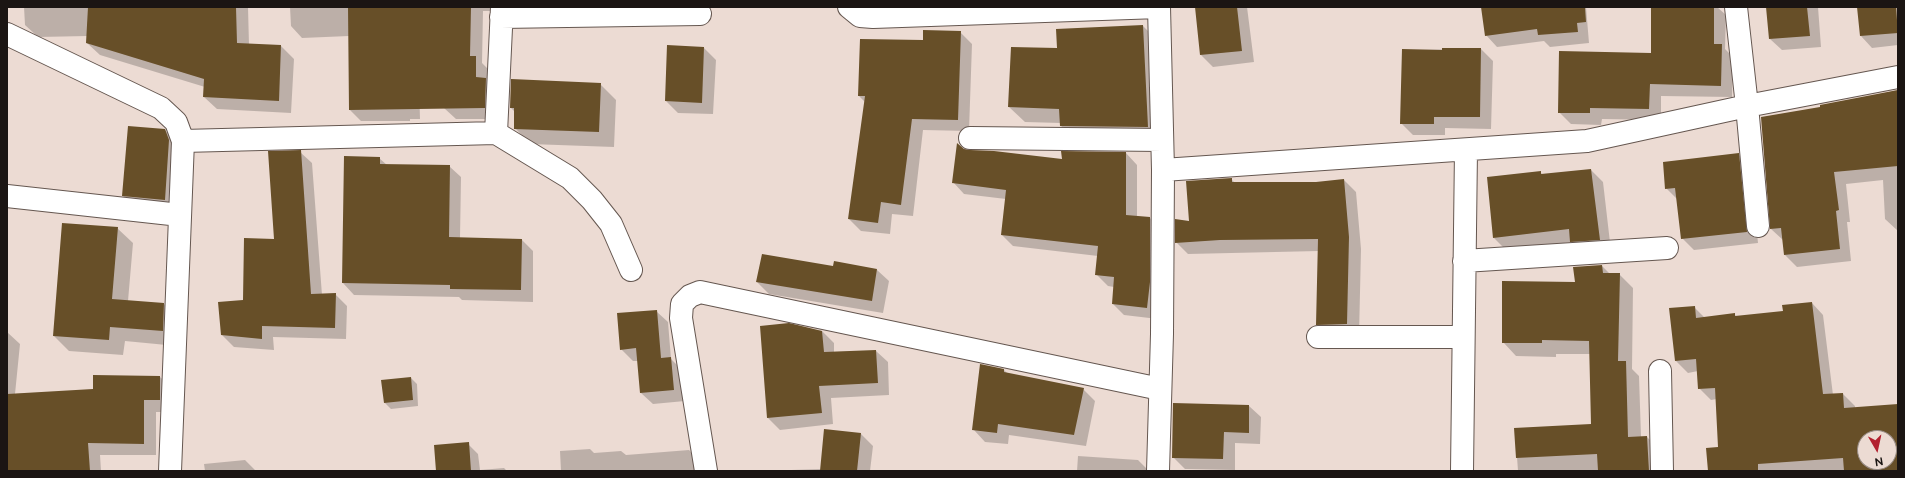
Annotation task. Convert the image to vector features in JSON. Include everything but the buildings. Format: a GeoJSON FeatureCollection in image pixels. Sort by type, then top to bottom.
{"type":"FeatureCollection","features":[{"type":"Feature","properties":{"kind":"street"},"geometry":{"type":"LineString","coordinates":[[849,7],[860,16],[873,17],[1159,7],[1163,170],[1162,334],[1158,471]]}},
{"type":"Feature","properties":{"kind":"street"},"geometry":{"type":"LineString","coordinates":[[1736,7],[1758,226]]}},
{"type":"Feature","properties":{"kind":"street"},"geometry":{"type":"LineString","coordinates":[[496,133],[501,12],[700,14]]}},
{"type":"Feature","properties":{"kind":"street"},"geometry":{"type":"LineString","coordinates":[[7,34],[161,108],[176,122],[183,141],[170,471]]}},
{"type":"Feature","properties":{"kind":"street"},"geometry":{"type":"LineString","coordinates":[[1163,170],[1466,150],[1587,140],[1747,106],[1898,77]]}},
{"type":"Feature","properties":{"kind":"street"},"geometry":{"type":"LineString","coordinates":[[183,141],[496,133],[570,178],[592,200],[611,224],[631,270]]}},
{"type":"Feature","properties":{"kind":"street"},"geometry":{"type":"LineString","coordinates":[[970,138],[1162,140]]}},
{"type":"Feature","properties":{"kind":"street"},"geometry":{"type":"LineString","coordinates":[[1462,471],[1466,150]]}},
{"type":"Feature","properties":{"kind":"street"},"geometry":{"type":"LineString","coordinates":[[7,196],[180,215]]}},
{"type":"Feature","properties":{"kind":"street"},"geometry":{"type":"LineString","coordinates":[[1464,261],[1667,248]]}},
{"type":"Feature","properties":{"kind":"street"},"geometry":{"type":"LineString","coordinates":[[706,471],[681,318],[682,304],[690,296],[700,292],[1160,389]]}},
{"type":"Feature","properties":{"kind":"street"},"geometry":{"type":"LineString","coordinates":[[1318,337],[1464,337]]}},
{"type":"Feature","properties":{"kind":"street"},"geometry":{"type":"LineString","coordinates":[[1660,371],[1662,471]]}}]}
